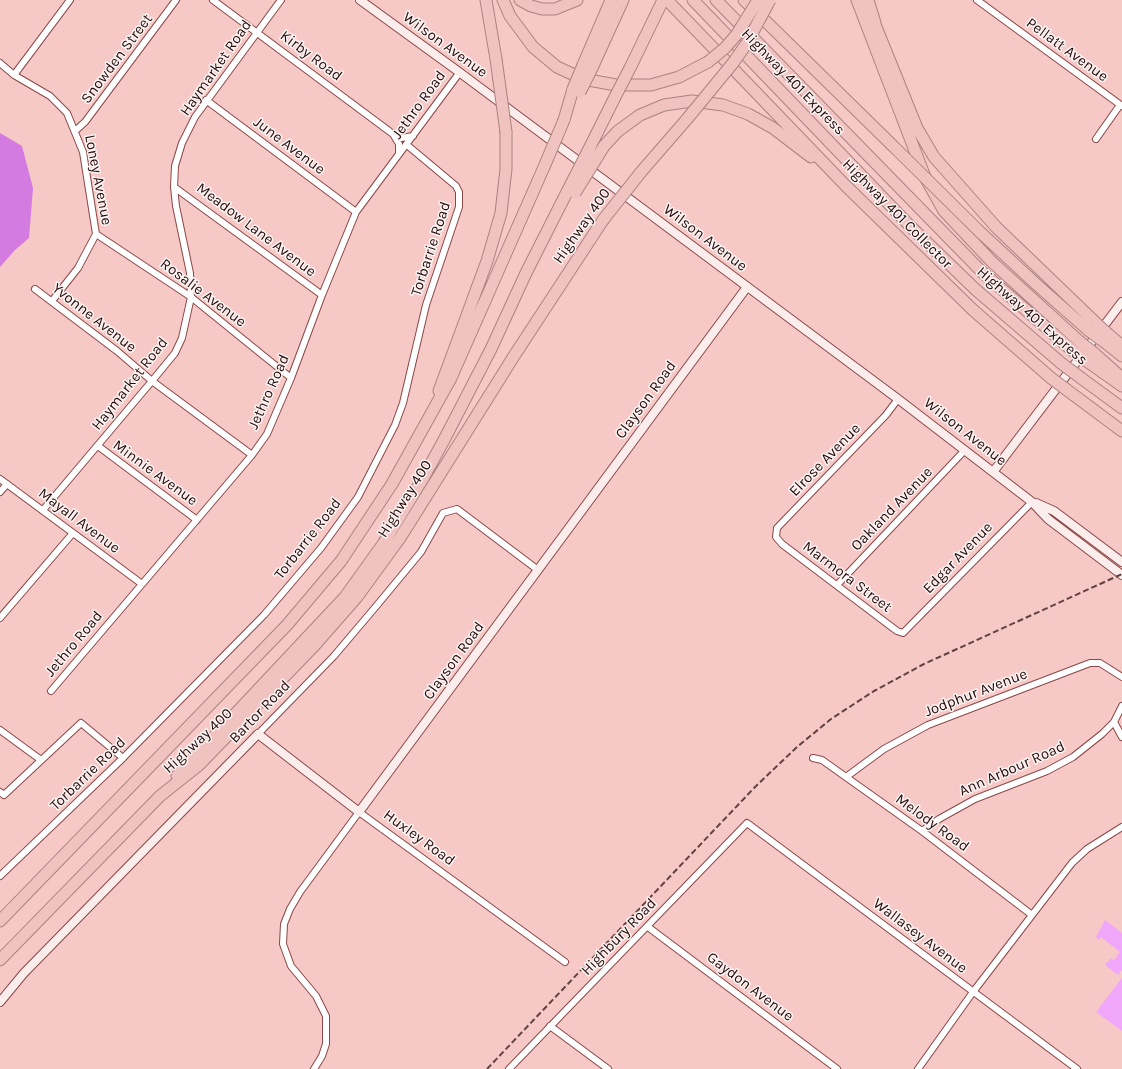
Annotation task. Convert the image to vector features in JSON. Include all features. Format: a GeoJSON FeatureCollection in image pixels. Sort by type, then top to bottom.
{"type":"FeatureCollection","features":[{"type":"Feature","properties":{"kind":"highway"},"geometry":{"type":"LineString","coordinates":[[430,417],[450,356],[487,262],[501,213],[506,169],[506,132],[486,0]]}},
{"type":"Feature","properties":{"kind":"highway"},"geometry":{"type":"LineString","coordinates":[[503,0],[517,27],[534,47],[557,67],[583,79],[616,85],[651,86],[679,77],[708,62],[725,48],[737,34],[758,0]]}},
{"type":"Feature","properties":{"kind":"highway"},"geometry":{"type":"LineString","coordinates":[[520,0],[531,6],[542,9],[555,9],[577,0]]}},
{"type":"Feature","properties":{"kind":"highway"},"geometry":{"type":"LineString","coordinates":[[587,66],[611,0]]}},
{"type":"Feature","properties":{"kind":"highway"},"geometry":{"type":"LineString","coordinates":[[587,66],[623,0]]}},
{"type":"Feature","properties":{"kind":"highway"},"geometry":{"type":"LineString","coordinates":[[160,796],[345,597],[382,544],[422,480],[505,321],[532,278],[591,145],[663,0]]}},
{"type":"Feature","properties":{"kind":"highway","name":"Highway 401 Collector"},"geometry":{"type":"LineString","coordinates":[[667,0],[845,185],[973,310],[1051,378],[1122,431]]}},
{"type":"Feature","properties":{"kind":"highway","name":"Highway 401 Express"},"geometry":{"type":"LineString","coordinates":[[693,0],[911,227],[975,289],[1061,363],[1122,408]]}},
{"type":"Feature","properties":{"kind":"highway","name":"Highway 401 Express"},"geometry":{"type":"LineString","coordinates":[[716,0],[982,272],[1072,350],[1091,358],[1122,386]]}},
{"type":"Feature","properties":{"kind":"highway"},"geometry":{"type":"LineString","coordinates":[[744,0],[980,232],[1036,284],[1106,338],[1122,356]]}},
{"type":"Feature","properties":{"kind":"highway","name":"Highway 400"},"geometry":{"type":"LineString","coordinates":[[0,960],[160,796],[199,765],[316,645],[357,597],[400,538],[514,356],[603,220],[641,172],[733,63],[747,43],[770,0]]}},
{"type":"Feature","properties":{"kind":"highway"},"geometry":{"type":"LineString","coordinates":[[857,0],[926,177],[944,210],[992,262],[1079,340],[1091,358],[1122,378]]}},
{"type":"Feature","properties":{"kind":"highway"},"geometry":{"type":"LineString","coordinates":[[864,0],[917,128],[934,157],[996,227],[1092,327]]}},
{"type":"Feature","properties":{"kind":"highway"},"geometry":{"type":"LineString","coordinates":[[868,0],[880,37]]}},
{"type":"Feature","properties":{"kind":"highway","name":"Highway 400"},"geometry":{"type":"LineString","coordinates":[[0,921],[288,625],[318,590],[365,527],[392,484],[452,378],[587,66]]}},
{"type":"Feature","properties":{"kind":"highway"},"geometry":{"type":"LineString","coordinates":[[571,192],[604,146],[627,123],[655,108],[676,103],[708,102],[736,109],[761,120],[788,139],[845,185]]}},
{"type":"Feature","properties":{"kind":"highway"},"geometry":{"type":"LineString","coordinates":[[1106,338],[1122,346]]}},
{"type":"Feature","properties":{"kind":"street"},"geometry":{"type":"LineString","coordinates":[[14,75],[70,0]]}},
{"type":"Feature","properties":{"kind":"street","name":"Snowden Street"},"geometry":{"type":"LineString","coordinates":[[75,131],[85,122],[176,0]]}},
{"type":"Feature","properties":{"kind":"street","name":"Kirby Road"},"geometry":{"type":"LineString","coordinates":[[213,0],[393,134]]}},
{"type":"Feature","properties":{"kind":"street","name":"Haymarket Road"},"geometry":{"type":"LineString","coordinates":[[43,510],[175,353],[182,338],[191,297],[190,273],[176,206],[174,187],[175,166],[182,143],[195,117],[206,100],[281,0]]}},
{"type":"Feature","properties":{"kind":"street","name":"Wilson Avenue"},"geometry":{"type":"LineString","coordinates":[[360,0],[460,72],[898,398],[1032,502],[1048,519],[1122,575]]}},
{"type":"Feature","properties":{"kind":"street","name":"Pellatt Avenue"},"geometry":{"type":"LineString","coordinates":[[976,0],[1121,105]]}},
{"type":"Feature","properties":{"kind":"street","name":"Loney Avenue"},"geometry":{"type":"LineString","coordinates":[[0,63],[14,75],[50,96],[67,113],[83,152],[96,234],[78,268],[52,301]]}},
{"type":"Feature","properties":{"kind":"street","name":"Jethro Road"},"geometry":{"type":"LineString","coordinates":[[51,691],[252,455],[268,432],[291,378],[322,295],[356,212],[460,72]]}},
{"type":"Feature","properties":{"kind":"street","name":"June Avenue"},"geometry":{"type":"LineString","coordinates":[[206,100],[356,212]]}},
{"type":"Feature","properties":{"kind":"street"},"geometry":{"type":"LineString","coordinates":[[1096,139],[1121,105]]}},
{"type":"Feature","properties":{"kind":"street"},"geometry":{"type":"LineString","coordinates":[[393,134],[406,138],[413,136]]}},
{"type":"Feature","properties":{"kind":"street"},"geometry":{"type":"LineString","coordinates":[[393,134],[399,144],[399,154]]}},
{"type":"Feature","properties":{"kind":"street","name":"Torbarrie Road"},"geometry":{"type":"LineString","coordinates":[[0,876],[123,758],[264,614],[321,548],[358,497],[395,425],[403,404],[426,305],[459,207],[459,192],[451,181],[407,145]]}},
{"type":"Feature","properties":{"kind":"street","name":"Meadow Lane Avenue"},"geometry":{"type":"LineString","coordinates":[[174,187],[322,295]]}},
{"type":"Feature","properties":{"kind":"street","name":"Rosalie Avenue"},"geometry":{"type":"LineString","coordinates":[[96,234],[191,297],[291,378]]}},
{"type":"Feature","properties":{"kind":"street","name":"Clayson Road"},"geometry":{"type":"LineString","coordinates":[[314,1069],[322,1056],[326,1044],[326,1016],[316,996],[291,966],[288,959],[283,944],[284,924],[290,909],[300,892],[747,287]]}},
{"type":"Feature","properties":{"kind":"street","name":"Yvonne Avenue"},"geometry":{"type":"LineString","coordinates":[[35,289],[117,351],[152,381],[252,455]]}},
{"type":"Feature","properties":{"kind":"street"},"geometry":{"type":"LineString","coordinates":[[993,472],[1122,302]]}},
{"type":"Feature","properties":{"kind":"street","name":"Elrose Avenue"},"geometry":{"type":"LineString","coordinates":[[778,540],[776,532],[777,528],[886,415],[898,398]]}},
{"type":"Feature","properties":{"kind":"street","name":"Minnie Avenue"},"geometry":{"type":"LineString","coordinates":[[98,446],[197,520]]}},
{"type":"Feature","properties":{"kind":"street","name":"Oakland Avenue"},"geometry":{"type":"LineString","coordinates":[[837,584],[965,450]]}},
{"type":"Feature","properties":{"kind":"street","name":"Mayall Avenue"},"geometry":{"type":"LineString","coordinates":[[0,479],[142,584]]}},
{"type":"Feature","properties":{"kind":"street"},"geometry":{"type":"LineString","coordinates":[[0,492],[7,484]]}},
{"type":"Feature","properties":{"kind":"street","name":"Wilson Avenue"},"geometry":{"type":"LineString","coordinates":[[1032,502],[1054,511],[1122,562]]}},
{"type":"Feature","properties":{"kind":"street","name":"Edgar Avenue"},"geometry":{"type":"LineString","coordinates":[[903,633],[1032,502]]}},
{"type":"Feature","properties":{"kind":"street","name":"Bartor Road"},"geometry":{"type":"LineString","coordinates":[[0,1002],[24,972],[334,656],[421,552],[444,513],[457,509],[538,570]]}},
{"type":"Feature","properties":{"kind":"street"},"geometry":{"type":"LineString","coordinates":[[0,618],[73,533]]}},
{"type":"Feature","properties":{"kind":"street","name":"Marmora Street"},"geometry":{"type":"LineString","coordinates":[[778,540],[897,631],[903,633]]}},
{"type":"Feature","properties":{"kind":"street","name":"Jodphur Avenue"},"geometry":{"type":"LineString","coordinates":[[846,777],[890,745],[928,725],[1090,663],[1100,663],[1122,677]]}},
{"type":"Feature","properties":{"kind":"street","name":"Ann Arbour Road"},"geometry":{"type":"LineString","coordinates":[[922,831],[939,819],[975,799],[1047,771],[1068,760],[1088,747],[1114,722],[1122,706]]}},
{"type":"Feature","properties":{"kind":"street"},"geometry":{"type":"LineString","coordinates":[[1114,722],[1122,737]]}},
{"type":"Feature","properties":{"kind":"street"},"geometry":{"type":"LineString","coordinates":[[0,792],[4,794],[80,723],[123,758]]}},
{"type":"Feature","properties":{"kind":"street"},"geometry":{"type":"LineString","coordinates":[[0,730],[41,760]]}},
{"type":"Feature","properties":{"kind":"street","name":"Huxley Road"},"geometry":{"type":"LineString","coordinates":[[258,734],[359,812],[565,962]]}},
{"type":"Feature","properties":{"kind":"street","name":"Melody Road"},"geometry":{"type":"LineString","coordinates":[[813,758],[822,760],[922,831],[1032,915]]}},
{"type":"Feature","properties":{"kind":"street","name":"Highbury Road"},"geometry":{"type":"LineString","coordinates":[[509,1069],[747,823]]}},
{"type":"Feature","properties":{"kind":"street","name":"Wallasey Avenue"},"geometry":{"type":"LineString","coordinates":[[747,823],[1077,1069]]}},
{"type":"Feature","properties":{"kind":"street"},"geometry":{"type":"LineString","coordinates":[[918,1069],[1032,915],[1079,856],[1122,827]]}},
{"type":"Feature","properties":{"kind":"street","name":"Gaydon Avenue"},"geometry":{"type":"LineString","coordinates":[[648,927],[837,1069]]}},
{"type":"Feature","properties":{"kind":"street"},"geometry":{"type":"LineString","coordinates":[[550,1026],[608,1069]]}},
{"type":"Feature","properties":{"kind":"shaded area"},"geometry":{"type":"Polygon","coordinates":[[[0,133],[22,146],[33,188],[29,238],[15,250],[0,267],[0,133]]]}},
{"type":"Feature","properties":{"kind":"shaded area"},"geometry":{"type":"Polygon","coordinates":[[[1105,920],[1122,933],[1122,970],[1118,975],[1105,965],[1111,958],[1114,960],[1120,952],[1101,937],[1099,940],[1096,937],[1105,920]]]}},
{"type":"Feature","properties":{"kind":"shaded area"},"geometry":{"type":"Polygon","coordinates":[[[1122,978],[1122,1031],[1096,1012],[1122,978]]]}},
{"type":"Feature","properties":{"kind":"railway"},"geometry":{"type":"LineString","coordinates":[[487,1069],[756,786],[797,747],[831,719],[874,691],[924,664],[1122,574]]}}]}
